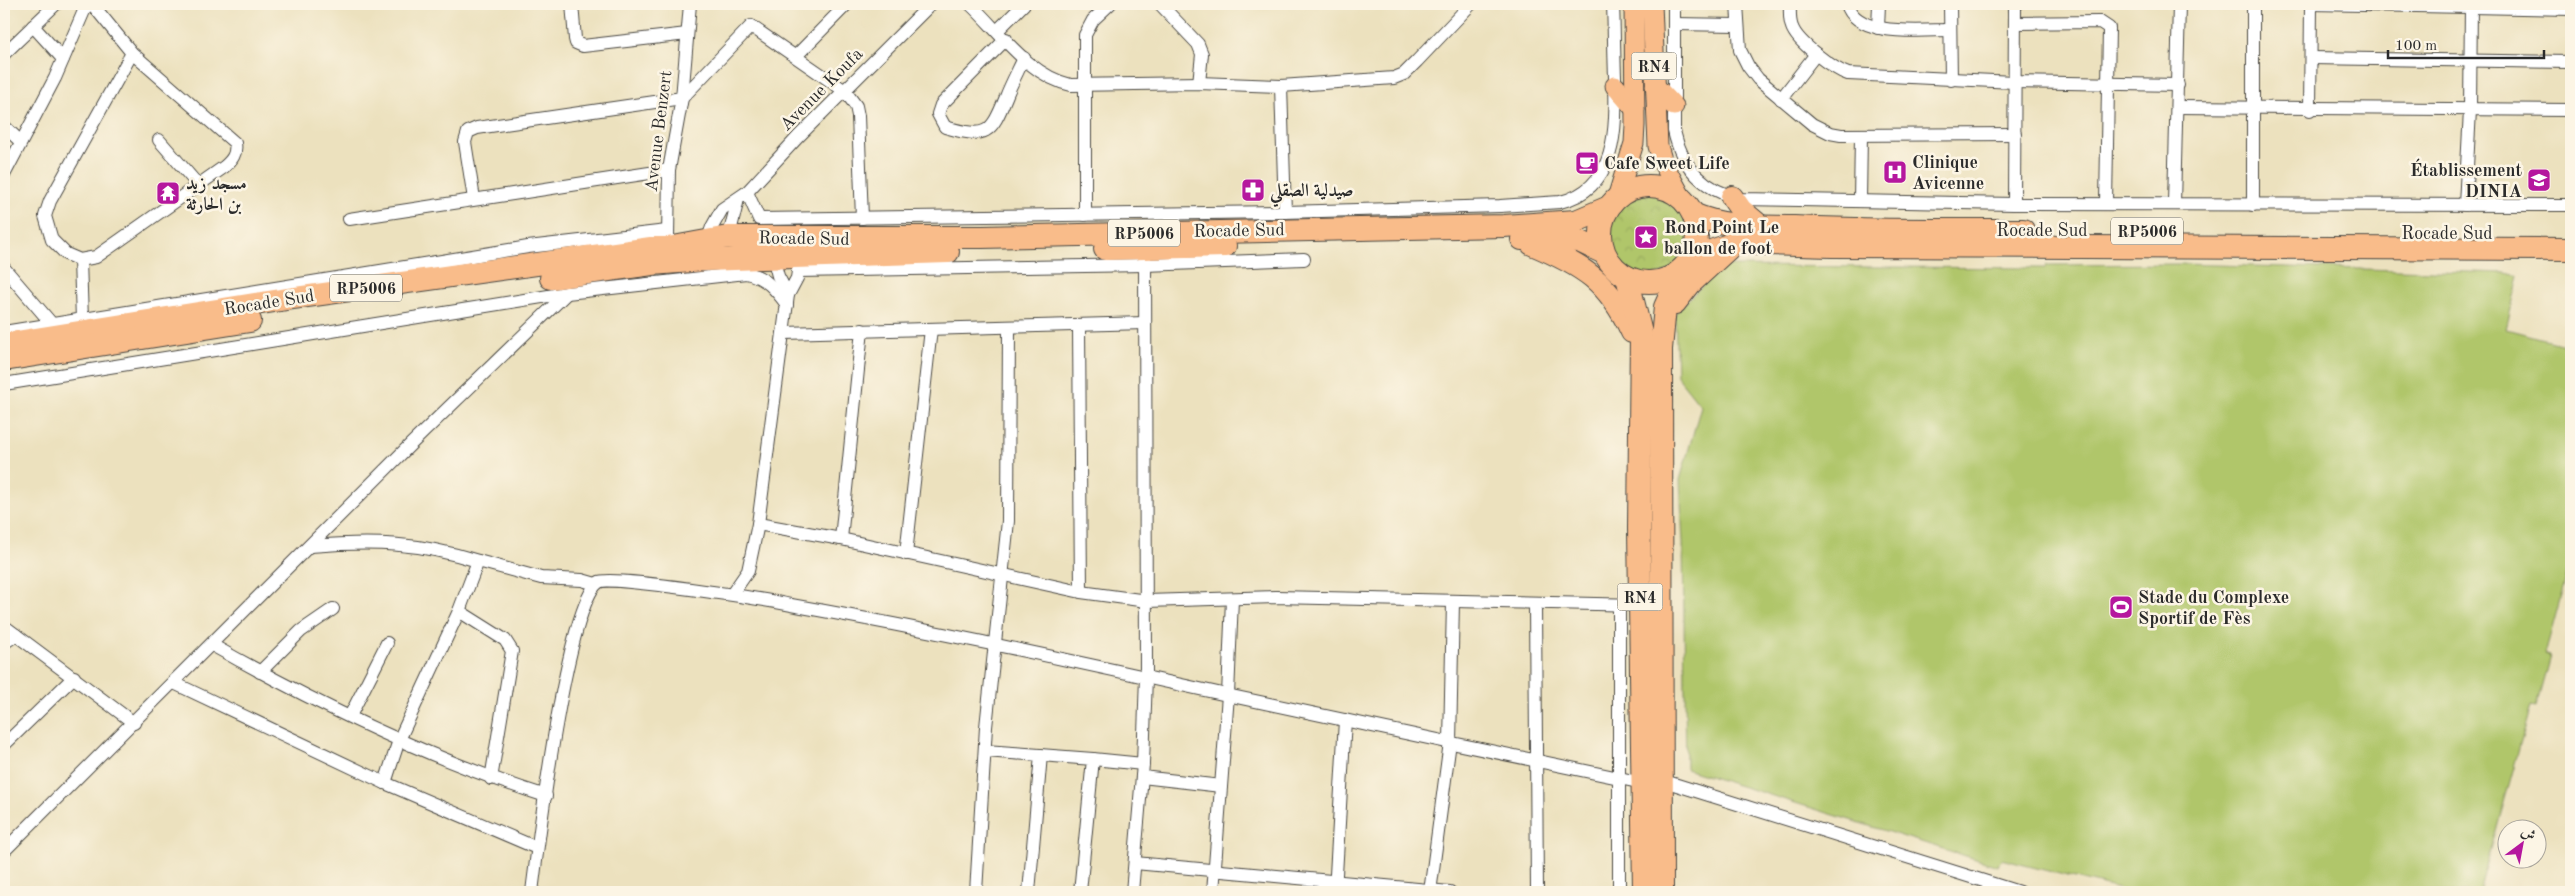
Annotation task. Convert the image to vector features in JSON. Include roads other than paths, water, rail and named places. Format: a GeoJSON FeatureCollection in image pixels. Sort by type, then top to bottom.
{"type":"FeatureCollection","features":[{"type":"Feature","properties":{"kind":"highway"},"geometry":{"type":"LineString","coordinates":[[1613,202],[1629,190],[1644,186],[1659,187],[1672,192],[1688,208]]}},
{"type":"Feature","properties":{"kind":"highway"},"geometry":{"type":"LineString","coordinates":[[1732,197],[1741,210],[1760,226]]}},
{"type":"Feature","properties":{"kind":"highway","name":"RN4"},"geometry":{"type":"LineString","coordinates":[[1604,252],[1601,234],[1604,215],[1613,202]]}},
{"type":"Feature","properties":{"kind":"highway","name":"Rocade Sud"},"geometry":{"type":"LineString","coordinates":[[799,255],[954,237],[1535,214],[1576,221],[1613,202]]}},
{"type":"Feature","properties":{"kind":"highway","name":"RP5006"},"geometry":{"type":"LineString","coordinates":[[1686,263],[1729,234],[1688,208]]}},
{"type":"Feature","properties":{"kind":"highway","name":"RN4"},"geometry":{"type":"LineString","coordinates":[[1644,892],[1652,781],[1663,325],[1669,297],[1696,244],[1696,229],[1688,208]]}},
{"type":"Feature","properties":{"kind":"highway","name":"Rocade Sud"},"geometry":{"type":"LineString","coordinates":[[1729,234],[1760,226],[1842,229],[2571,233]]}},
{"type":"Feature","properties":{"kind":"highway"},"geometry":{"type":"LineString","coordinates":[[1663,325],[1680,295],[1729,234]]}},
{"type":"Feature","properties":{"kind":"highway","name":"Rocade Sud"},"geometry":{"type":"LineString","coordinates":[[1729,234],[2167,246],[2571,249]]}},
{"type":"Feature","properties":{"kind":"highway","name":"Rocade Sud"},"geometry":{"type":"LineString","coordinates":[[4,344],[287,299],[650,248],[716,249],[767,238],[799,255],[1145,257],[1520,239],[1579,241],[1604,252]]}},
{"type":"Feature","properties":{"kind":"highway"},"geometry":{"type":"LineString","coordinates":[[1520,239],[1578,266],[1605,289],[1620,307],[1642,351]]}},
{"type":"Feature","properties":{"kind":"highway","name":"Rocade Sud"},"geometry":{"type":"LineString","coordinates":[[4,360],[297,313],[601,280],[668,247]]}},
{"type":"Feature","properties":{"kind":"highway"},"geometry":{"type":"LineString","coordinates":[[1604,252],[1614,266],[1627,277],[1650,282],[1672,276],[1686,263]]}},
{"type":"Feature","properties":{"kind":"highway","name":"RN4"},"geometry":{"type":"LineString","coordinates":[[1627,277],[1641,333],[1642,351],[1629,605],[1652,781],[1662,892]]}},
{"type":"Feature","properties":{"kind":"main road","name":"RN4"},"geometry":{"type":"LineString","coordinates":[[1613,202],[1634,143],[1634,4]]}},
{"type":"Feature","properties":{"kind":"main road","name":"RN4"},"geometry":{"type":"LineString","coordinates":[[1652,4],[1658,146],[1663,163],[1688,208]]}},
{"type":"Feature","properties":{"kind":"main road"},"geometry":{"type":"LineString","coordinates":[[1615,86],[1635,109]]}},
{"type":"Feature","properties":{"kind":"main road"},"geometry":{"type":"LineString","coordinates":[[1655,86],[1674,106]]}},
{"type":"Feature","properties":{"kind":"street"},"geometry":{"type":"LineString","coordinates":[[4,54],[56,4]]}},
{"type":"Feature","properties":{"kind":"street"},"geometry":{"type":"LineString","coordinates":[[4,175],[63,59],[87,4]]}},
{"type":"Feature","properties":{"kind":"street"},"geometry":{"type":"LineString","coordinates":[[92,4],[132,53],[235,143],[236,150],[232,160],[96,257],[80,260],[66,254],[52,240],[45,216],[50,201],[132,53]]}},
{"type":"Feature","properties":{"kind":"street"},"geometry":{"type":"LineString","coordinates":[[572,4],[576,43],[583,46],[687,34]]}},
{"type":"Feature","properties":{"kind":"street","name":"Avenue Benzert"},"geometry":{"type":"LineString","coordinates":[[668,247],[669,170],[682,98],[690,4]]}},
{"type":"Feature","properties":{"kind":"street"},"geometry":{"type":"LineString","coordinates":[[796,56],[847,4]]}},
{"type":"Feature","properties":{"kind":"street","name":"Avenue Koufa"},"geometry":{"type":"LineString","coordinates":[[716,249],[722,209],[743,196],[931,4]]}},
{"type":"Feature","properties":{"kind":"street"},"geometry":{"type":"LineString","coordinates":[[970,4],[1024,58],[1047,78],[1058,82],[1070,85],[1198,84],[1281,86],[1385,80],[1404,74],[1470,4]]}},
{"type":"Feature","properties":{"kind":"street"},"geometry":{"type":"LineString","coordinates":[[1024,4],[1002,35],[941,105],[938,114],[945,127],[961,132],[980,133],[990,128],[998,120],[1024,58]]}},
{"type":"Feature","properties":{"kind":"street"},"geometry":{"type":"LineString","coordinates":[[1085,215],[1085,35],[1093,20],[1110,4]]}},
{"type":"Feature","properties":{"kind":"street"},"geometry":{"type":"LineString","coordinates":[[1160,4],[1198,44],[1202,54],[1198,84]]}},
{"type":"Feature","properties":{"kind":"street"},"geometry":{"type":"LineString","coordinates":[[1535,214],[1569,200],[1589,188],[1599,175],[1612,151],[1615,139],[1613,4]]}},
{"type":"Feature","properties":{"kind":"street"},"geometry":{"type":"LineString","coordinates":[[1674,4],[1674,131],[1685,163],[1709,187],[1732,197],[2014,204],[2571,205]]}},
{"type":"Feature","properties":{"kind":"street"},"geometry":{"type":"LineString","coordinates":[[1737,4],[1737,24],[1740,50],[1743,58],[1758,79],[1819,128],[1841,135],[2015,134]]}},
{"type":"Feature","properties":{"kind":"street"},"geometry":{"type":"LineString","coordinates":[[1790,4],[1790,19],[1794,32],[1816,54],[1834,68],[1848,74],[1950,80],[2178,85]]}},
{"type":"Feature","properties":{"kind":"street"},"geometry":{"type":"LineString","coordinates":[[1847,4],[1854,16],[1863,23],[1878,28],[1949,30]]}},
{"type":"Feature","properties":{"kind":"street"},"geometry":{"type":"LineString","coordinates":[[1878,28],[1879,4]]}},
{"type":"Feature","properties":{"kind":"street"},"geometry":{"type":"LineString","coordinates":[[1950,4],[1950,80]]}},
{"type":"Feature","properties":{"kind":"street"},"geometry":{"type":"LineString","coordinates":[[2014,204],[2015,4]]}},
{"type":"Feature","properties":{"kind":"street"},"geometry":{"type":"LineString","coordinates":[[2174,204],[2179,4]]}},
{"type":"Feature","properties":{"kind":"street"},"geometry":{"type":"LineString","coordinates":[[2253,4],[2253,205]]}},
{"type":"Feature","properties":{"kind":"street"},"geometry":{"type":"LineString","coordinates":[[2310,110],[2311,4],[2571,9]]}},
{"type":"Feature","properties":{"kind":"street"},"geometry":{"type":"LineString","coordinates":[[2465,205],[2470,110],[2471,6]]}},
{"type":"Feature","properties":{"kind":"street"},"geometry":{"type":"LineString","coordinates":[[2015,24],[2105,23],[2109,28],[2106,203]]}},
{"type":"Feature","properties":{"kind":"street"},"geometry":{"type":"LineString","coordinates":[[1674,24],[1737,24]]}},
{"type":"Feature","properties":{"kind":"street"},"geometry":{"type":"LineString","coordinates":[[33,26],[63,59]]}},
{"type":"Feature","properties":{"kind":"street"},"geometry":{"type":"LineString","coordinates":[[474,199],[465,142],[468,132],[682,98],[751,26],[845,91],[856,106],[862,218]]}},
{"type":"Feature","properties":{"kind":"street"},"geometry":{"type":"LineString","coordinates":[[1781,99],[1816,54]]}},
{"type":"Feature","properties":{"kind":"street"},"geometry":{"type":"LineString","coordinates":[[2310,58],[2571,62]]}},
{"type":"Feature","properties":{"kind":"street"},"geometry":{"type":"LineString","coordinates":[[1281,86],[1285,212]]}},
{"type":"Feature","properties":{"kind":"street"},"geometry":{"type":"LineString","coordinates":[[2177,107],[2310,110],[2571,110]]}},
{"type":"Feature","properties":{"kind":"street"},"geometry":{"type":"LineString","coordinates":[[4,126],[21,142]]}},
{"type":"Feature","properties":{"kind":"street"},"geometry":{"type":"LineString","coordinates":[[1860,201],[1861,134]]}},
{"type":"Feature","properties":{"kind":"street"},"geometry":{"type":"LineString","coordinates":[[159,140],[198,185]]}},
{"type":"Feature","properties":{"kind":"street"},"geometry":{"type":"LineString","coordinates":[[348,218],[669,170]]}},
{"type":"Feature","properties":{"kind":"street"},"geometry":{"type":"LineString","coordinates":[[743,196],[767,238],[778,276],[788,300]]}},
{"type":"Feature","properties":{"kind":"street","name":"Avenue Koufa"},"geometry":{"type":"LineString","coordinates":[[716,249],[743,196]]}},
{"type":"Feature","properties":{"kind":"street"},"geometry":{"type":"LineString","coordinates":[[767,238],[862,218],[1285,212],[1483,216]]}},
{"type":"Feature","properties":{"kind":"street"},"geometry":{"type":"LineString","coordinates":[[4,332],[528,247],[668,247]]}},
{"type":"Feature","properties":{"kind":"street"},"geometry":{"type":"LineString","coordinates":[[732,594],[748,571],[758,524],[788,300],[799,255]]}},
{"type":"Feature","properties":{"kind":"street"},"geometry":{"type":"LineString","coordinates":[[1132,892],[1143,770],[1146,676],[1145,257],[1304,259]]}},
{"type":"Feature","properties":{"kind":"street"},"geometry":{"type":"LineString","coordinates":[[80,260],[82,320]]}},
{"type":"Feature","properties":{"kind":"street"},"geometry":{"type":"LineString","coordinates":[[4,268],[52,324]]}},
{"type":"Feature","properties":{"kind":"street"},"geometry":{"type":"LineString","coordinates":[[4,384],[567,294],[601,280],[746,273],[763,279],[788,300]]}},
{"type":"Feature","properties":{"kind":"street"},"geometry":{"type":"LineString","coordinates":[[4,851],[310,546],[567,294]]}},
{"type":"Feature","properties":{"kind":"street"},"geometry":{"type":"LineString","coordinates":[[784,333],[1145,323]]}},
{"type":"Feature","properties":{"kind":"street"},"geometry":{"type":"LineString","coordinates":[[1078,326],[1080,592]]}},
{"type":"Feature","properties":{"kind":"street"},"geometry":{"type":"LineString","coordinates":[[976,892],[994,645],[1008,521],[1009,327]]}},
{"type":"Feature","properties":{"kind":"street"},"geometry":{"type":"LineString","coordinates":[[906,554],[931,329]]}},
{"type":"Feature","properties":{"kind":"street"},"geometry":{"type":"LineString","coordinates":[[841,539],[862,330]]}},
{"type":"Feature","properties":{"kind":"street"},"geometry":{"type":"LineString","coordinates":[[758,524],[841,539],[1080,592],[1147,601],[1276,597],[1629,605],[1618,778],[1619,892]]}},
{"type":"Feature","properties":{"kind":"street"},"geometry":{"type":"LineString","coordinates":[[310,546],[365,542],[427,547],[541,578],[582,580],[596,584]]}},
{"type":"Feature","properties":{"kind":"street"},"geometry":{"type":"LineString","coordinates":[[385,783],[399,740],[459,610],[478,561]]}},
{"type":"Feature","properties":{"kind":"street"},"geometry":{"type":"LineString","coordinates":[[532,892],[567,668],[588,596],[596,584],[609,579],[676,589],[732,594],[1146,676],[1618,778],[1652,781],[2019,892]]}},
{"type":"Feature","properties":{"kind":"street"},"geometry":{"type":"LineString","coordinates":[[1213,892],[1228,695],[1232,599]]}},
{"type":"Feature","properties":{"kind":"street"},"geometry":{"type":"LineString","coordinates":[[1430,891],[1450,742],[1453,602]]}},
{"type":"Feature","properties":{"kind":"street"},"geometry":{"type":"LineString","coordinates":[[1535,603],[1537,892]]}},
{"type":"Feature","properties":{"kind":"street"},"geometry":{"type":"LineString","coordinates":[[260,672],[301,631],[333,609]]}},
{"type":"Feature","properties":{"kind":"street"},"geometry":{"type":"LineString","coordinates":[[459,610],[505,640],[512,652],[492,779]]}},
{"type":"Feature","properties":{"kind":"street"},"geometry":{"type":"LineString","coordinates":[[4,626],[134,723]]}},
{"type":"Feature","properties":{"kind":"street"},"geometry":{"type":"LineString","coordinates":[[4,643],[16,635]]}},
{"type":"Feature","properties":{"kind":"street"},"geometry":{"type":"LineString","coordinates":[[350,716],[387,643]]}},
{"type":"Feature","properties":{"kind":"street"},"geometry":{"type":"LineString","coordinates":[[212,645],[260,672],[399,740],[492,779],[546,796]]}},
{"type":"Feature","properties":{"kind":"street"},"geometry":{"type":"LineString","coordinates":[[4,745],[74,677]]}},
{"type":"Feature","properties":{"kind":"street"},"geometry":{"type":"LineString","coordinates":[[174,683],[385,783],[538,848]]}},
{"type":"Feature","properties":{"kind":"street"},"geometry":{"type":"LineString","coordinates":[[1335,887],[1345,720]]}},
{"type":"Feature","properties":{"kind":"street"},"geometry":{"type":"LineString","coordinates":[[985,751],[1093,759],[1221,786]]}},
{"type":"Feature","properties":{"kind":"street"},"geometry":{"type":"LineString","coordinates":[[1029,892],[1041,755]]}},
{"type":"Feature","properties":{"kind":"street"},"geometry":{"type":"LineString","coordinates":[[1080,892],[1093,759]]}},
{"type":"Feature","properties":{"kind":"street"},"geometry":{"type":"LineString","coordinates":[[1135,863],[1215,870],[1335,887],[1450,892]]}},
{"type":"Feature","properties":{"kind":"place","name":"Cafe Sweet Life"},"geometry":{"type":"Point","coordinates":[1587,163]}},
{"type":"Feature","properties":{"kind":"place","name":"Clinique Avicenne"},"geometry":{"type":"Point","coordinates":[1895,172]}},
{"type":"Feature","properties":{"kind":"place","name":"Établissement DINIA"},"geometry":{"type":"Point","coordinates":[2539,180]}},
{"type":"Feature","properties":{"kind":"place","name":"صيدلية الصقلي"},"geometry":{"type":"Point","coordinates":[1253,190]}},
{"type":"Feature","properties":{"kind":"place","name":"مسجد زيد بن الحارثة"},"geometry":{"type":"Point","coordinates":[168,193]}},
{"type":"Feature","properties":{"kind":"place","name":"Rond Point Le ballon de foot"},"geometry":{"type":"Point","coordinates":[1646,237]}},
{"type":"Feature","properties":{"kind":"place","name":"Stade du Complexe Sportif de Fès"},"geometry":{"type":"Point","coordinates":[2121,607]}}]}
